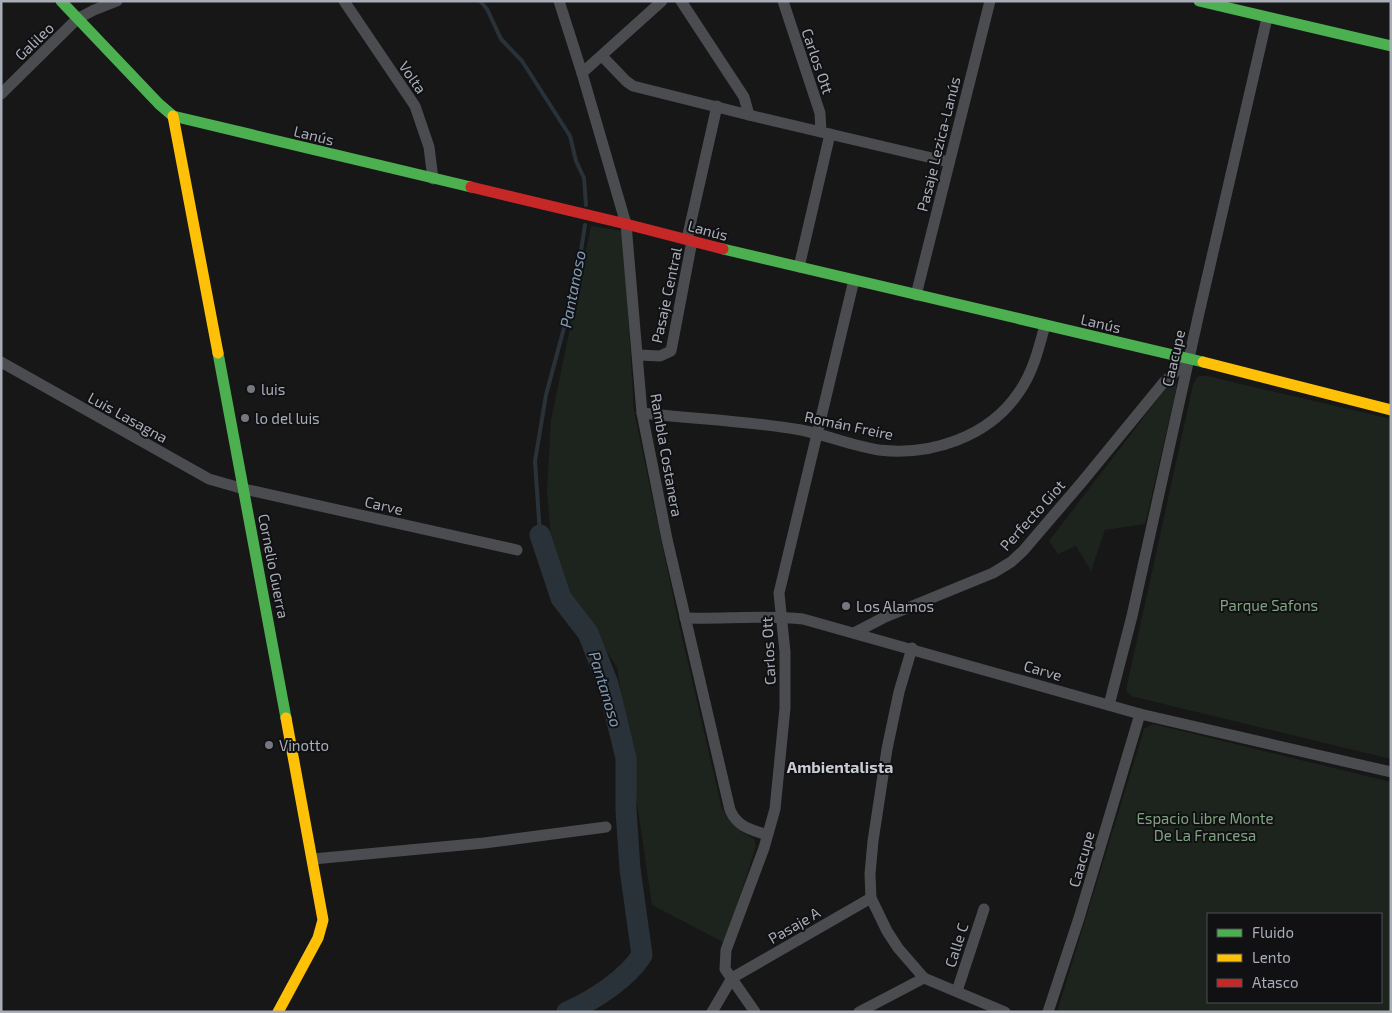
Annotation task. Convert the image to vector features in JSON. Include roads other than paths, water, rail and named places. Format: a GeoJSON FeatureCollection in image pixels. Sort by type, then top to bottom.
{"type":"FeatureCollection","features":[{"type":"Feature","properties":{"kind":"street","name":"Lanús"},"geometry":{"type":"LineString","coordinates":[[61,1],[173,116],[626,224],[744,255],[1190,359],[1391,410]]}},
{"type":"Feature","properties":{"kind":"street","name":"Galileo"},"geometry":{"type":"LineString","coordinates":[[1,94],[77,19],[117,1]]}},
{"type":"Feature","properties":{"kind":"street","name":"Volta"},"geometry":{"type":"LineString","coordinates":[[344,1],[415,106],[429,147],[433,179]]}},
{"type":"Feature","properties":{"kind":"street","name":"Rambla Costanera"},"geometry":{"type":"LineString","coordinates":[[559,1],[626,224],[642,413],[667,539],[730,810],[734,819],[740,825],[768,835]]}},
{"type":"Feature","properties":{"kind":"street"},"geometry":{"type":"LineString","coordinates":[[582,73],[662,1]]}},
{"type":"Feature","properties":{"kind":"street"},"geometry":{"type":"LineString","coordinates":[[681,1],[744,97],[749,115]]}},
{"type":"Feature","properties":{"kind":"street","name":"Carlos Ott"},"geometry":{"type":"LineString","coordinates":[[783,1],[826,133],[799,267]]}},
{"type":"Feature","properties":{"kind":"street","name":"Pasaje Lezica-Lanús"},"geometry":{"type":"LineString","coordinates":[[916,295],[990,1]]}},
{"type":"Feature","properties":{"kind":"street"},"geometry":{"type":"LineString","coordinates":[[1199,1],[1231,5],[1267,18],[1391,46]]}},
{"type":"Feature","properties":{"kind":"street","name":"Caacupe"},"geometry":{"type":"LineString","coordinates":[[1109,705],[1132,616],[1267,18]]}},
{"type":"Feature","properties":{"kind":"street"},"geometry":{"type":"LineString","coordinates":[[602,56],[632,86],[949,162]]}},
{"type":"Feature","properties":{"kind":"street"},"geometry":{"type":"LineString","coordinates":[[689,240],[717,106]]}},
{"type":"Feature","properties":{"kind":"street","name":"Cornelio Guerra"},"geometry":{"type":"LineString","coordinates":[[173,116],[323,920],[318,938],[278,1012]]}},
{"type":"Feature","properties":{"kind":"street","name":"Pasaje Central"},"geometry":{"type":"LineString","coordinates":[[638,356],[660,356],[671,351],[689,240]]}},
{"type":"Feature","properties":{"kind":"street","name":"Carlos Ott"},"geometry":{"type":"LineString","coordinates":[[755,1012],[725,968],[724,962],[726,950],[768,835],[774,808],[784,708],[785,652],[780,593],[781,583],[854,280]]}},
{"type":"Feature","properties":{"kind":"street","name":"Román Freire"},"geometry":{"type":"LineString","coordinates":[[642,413],[802,430],[878,450],[908,451],[942,445],[966,437],[986,426],[1007,408],[1020,392],[1030,372],[1045,325]]}},
{"type":"Feature","properties":{"kind":"street","name":"Perfecto Giot"},"geometry":{"type":"LineString","coordinates":[[854,633],[883,618],[993,573],[1011,562],[1023,551],[1082,482],[1164,382],[1190,359]]}},
{"type":"Feature","properties":{"kind":"street","name":"Luis Lasagna"},"geometry":{"type":"LineString","coordinates":[[1,362],[209,479],[244,489]]}},
{"type":"Feature","properties":{"kind":"street","name":"Carve"},"geometry":{"type":"LineString","coordinates":[[244,489],[517,550]]}},
{"type":"Feature","properties":{"kind":"street","name":"Carve"},"geometry":{"type":"LineString","coordinates":[[685,618],[802,618],[1140,714],[1391,772]]}},
{"type":"Feature","properties":{"kind":"street"},"geometry":{"type":"LineString","coordinates":[[912,648],[899,692],[886,758],[873,841],[870,874],[871,898],[887,931],[898,948],[924,978],[1005,1012]]}},
{"type":"Feature","properties":{"kind":"street","name":"Caacupe"},"geometry":{"type":"LineString","coordinates":[[1048,1012],[1080,918],[1140,714]]}},
{"type":"Feature","properties":{"kind":"street"},"geometry":{"type":"LineString","coordinates":[[313,859],[484,843],[606,827]]}},
{"type":"Feature","properties":{"kind":"street","name":"Pasaje A"},"geometry":{"type":"LineString","coordinates":[[732,978],[871,898]]}},
{"type":"Feature","properties":{"kind":"street","name":"Calle C"},"geometry":{"type":"LineString","coordinates":[[957,991],[984,909]]}},
{"type":"Feature","properties":{"kind":"street"},"geometry":{"type":"LineString","coordinates":[[712,1012],[732,978]]}},
{"type":"Feature","properties":{"kind":"street"},"geometry":{"type":"LineString","coordinates":[[859,1012],[924,978]]}},
{"type":"Feature","properties":{"kind":"waterway","name":"Pantanoso"},"geometry":{"type":"LineString","coordinates":[[480,1],[487,9],[501,39],[522,61],[570,136],[576,161],[584,178],[586,205]]}},
{"type":"Feature","properties":{"kind":"waterway","name":"Pantanoso"},"geometry":{"type":"LineString","coordinates":[[540,535],[535,461],[546,395],[578,270],[585,225]]}},
{"type":"Feature","properties":{"kind":"waterway","name":"Pantanoso"},"geometry":{"type":"LineString","coordinates":[[540,535],[561,598],[588,633],[608,684],[626,758],[626,810],[630,869],[642,955],[636,964],[609,988],[588,1002],[567,1012]]}},
{"type":"Feature","properties":{"kind":"place","name":"luis"},"geometry":{"type":"Point","coordinates":[251,389]}},
{"type":"Feature","properties":{"kind":"place","name":"lo del luis"},"geometry":{"type":"Point","coordinates":[245,418]}},
{"type":"Feature","properties":{"kind":"place","name":"Los Alamos"},"geometry":{"type":"Point","coordinates":[846,606]}},
{"type":"Feature","properties":{"kind":"place","name":"Vinotto"},"geometry":{"type":"Point","coordinates":[269,745]}},
{"type":"Feature","properties":{"kind":"district","name":"Ambientalista"},"geometry":{"type":"Point","coordinates":[840,766]}},
{"type":"Feature","properties":{"kind":"park label","name":"Parque Safons"},"geometry":{"type":"Point","coordinates":[1269,605]}},
{"type":"Feature","properties":{"kind":"park label","name":"Espacio Libre Monte De La Francesa"},"geometry":{"type":"Point","coordinates":[1205,826]}}]}
